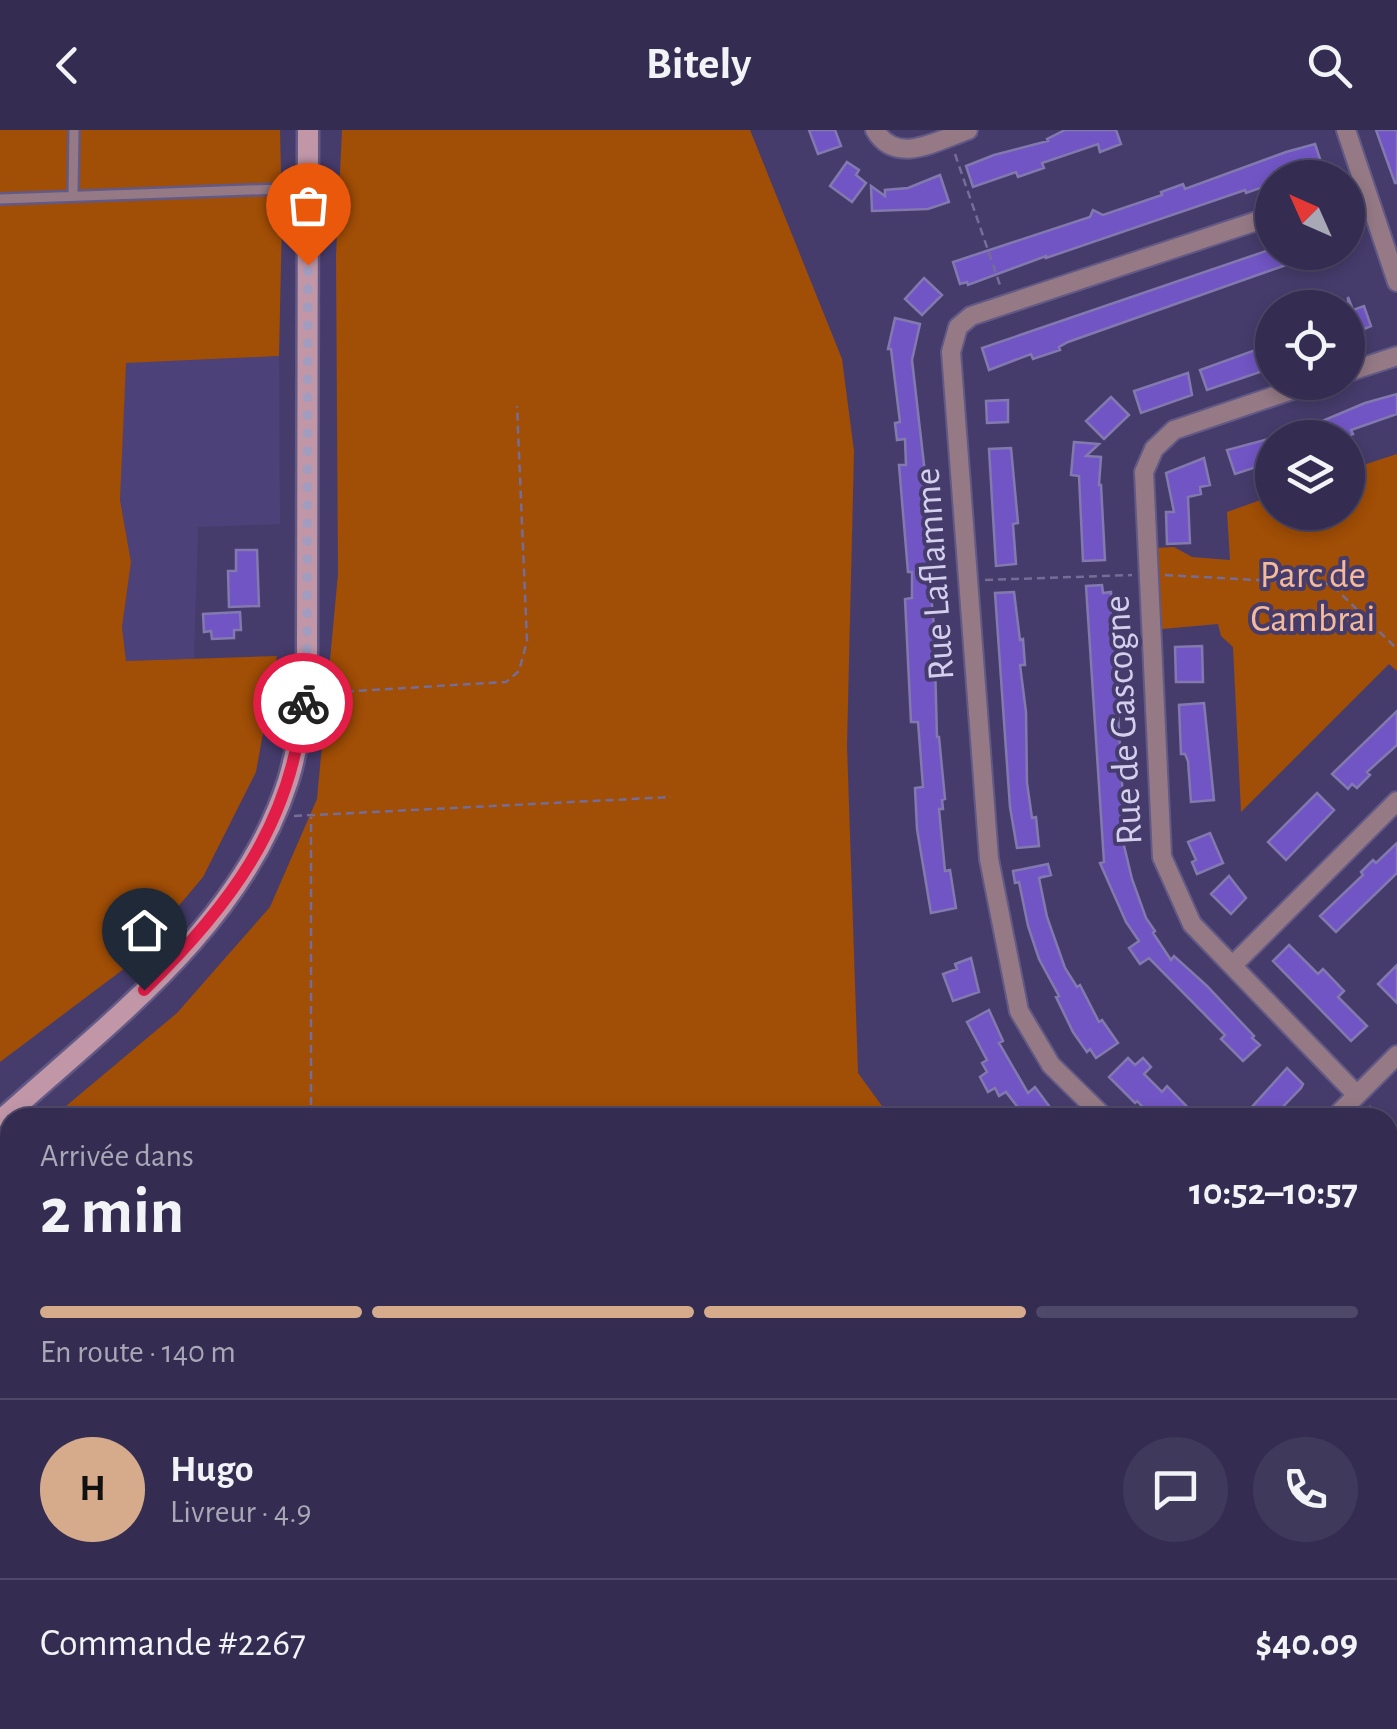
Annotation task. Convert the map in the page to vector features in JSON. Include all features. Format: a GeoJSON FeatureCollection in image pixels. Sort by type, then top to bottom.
{"type":"FeatureCollection","features":[{"type":"Feature","properties":{"kind":"main road"},"geometry":{"type":"LineString","coordinates":[[14,1108],[194,942],[234,891],[288,782],[300,727],[307,653],[308,130]]}},
{"type":"Feature","properties":{"kind":"street"},"geometry":{"type":"LineString","coordinates":[[875,130],[883,143],[904,151],[968,130]]}},
{"type":"Feature","properties":{"kind":"street"},"geometry":{"type":"LineString","coordinates":[[1346,130],[1351,160]]}},
{"type":"Feature","properties":{"kind":"street"},"geometry":{"type":"LineString","coordinates":[[1365,209],[1397,282]]}},
{"type":"Feature","properties":{"kind":"street","name":"Rue Laflamme"},"geometry":{"type":"LineString","coordinates":[[1094,1108],[1052,1066],[1018,1011],[989,859],[951,352],[958,327],[971,316],[1255,222]]}},
{"type":"Feature","properties":{"kind":"street"},"geometry":{"type":"LineString","coordinates":[[1365,366],[1397,356]]}},
{"type":"Feature","properties":{"kind":"street","name":"Rue de Gascogne"},"geometry":{"type":"LineString","coordinates":[[1263,400],[1174,430],[1154,449],[1144,472],[1162,858],[1192,924],[1357,1095]]}},
{"type":"Feature","properties":{"kind":"street"},"geometry":{"type":"LineString","coordinates":[[1234,965],[1397,802]]}},
{"type":"Feature","properties":{"kind":"street"},"geometry":{"type":"LineString","coordinates":[[1344,1108],[1397,1055]]}},
{"type":"Feature","properties":{"kind":"lane"},"geometry":{"type":"LineString","coordinates":[[73,194],[74,130]]}},
{"type":"Feature","properties":{"kind":"lane"},"geometry":{"type":"LineString","coordinates":[[0,199],[308,188]]}},
{"type":"Feature","properties":{"kind":"path"},"geometry":{"type":"LineString","coordinates":[[949,136],[1006,304]]}},
{"type":"Feature","properties":{"kind":"path"},"geometry":{"type":"LineString","coordinates":[[304,694],[506,682],[519,671],[527,640],[517,406]]}},
{"type":"Feature","properties":{"kind":"path"},"geometry":{"type":"LineString","coordinates":[[968,581],[1148,574],[1331,584],[1397,649]]}},
{"type":"Feature","properties":{"kind":"path"},"geometry":{"type":"LineString","coordinates":[[273,817],[671,798]]}},
{"type":"Feature","properties":{"kind":"path"},"geometry":{"type":"LineString","coordinates":[[310,1108],[311,815]]}},
{"type":"Feature","properties":{"kind":"shaded area"},"geometry":{"type":"Polygon","coordinates":[[[279,356],[280,524],[198,527],[194,659],[126,661],[122,627],[131,562],[120,500],[125,363],[279,356]]]}},
{"type":"Feature","properties":{"kind":"green space"},"geometry":{"type":"Polygon","coordinates":[[[0,130],[280,130],[282,218],[279,356],[126,363],[120,500],[131,562],[122,627],[126,661],[277,656],[256,772],[203,877],[129,965],[0,1062],[0,130]]]}},
{"type":"Feature","properties":{"kind":"green space"},"geometry":{"type":"Polygon","coordinates":[[[342,130],[750,130],[842,359],[854,451],[847,745],[858,1073],[883,1108],[64,1108],[177,1013],[270,907],[317,799],[338,574],[336,255],[342,130]]]}},
{"type":"Feature","properties":{"kind":"green space","name":"Parc de Cambrai"},"geometry":{"type":"Polygon","coordinates":[[[1397,454],[1397,671],[1389,664],[1241,812],[1233,647],[1221,636],[1218,624],[1151,630],[1155,548],[1174,547],[1192,557],[1230,560],[1227,512],[1255,502],[1255,530],[1365,530],[1365,464],[1397,454]]]}},
{"type":"Feature","properties":{"kind":"building"},"geometry":{"type":"Polygon","coordinates":[[[809,130],[835,130],[841,146],[818,154],[809,130]]]}},
{"type":"Feature","properties":{"kind":"building"},"geometry":{"type":"Polygon","coordinates":[[[1065,130],[1116,130],[1121,144],[1100,152],[1098,144],[1042,163],[1044,168],[1018,177],[1016,172],[973,187],[966,166],[1048,141],[1065,130]]]}},
{"type":"Feature","properties":{"kind":"building"},"geometry":{"type":"Polygon","coordinates":[[[1376,130],[1397,130],[1397,183],[1395,183],[1376,130]]]}},
{"type":"Feature","properties":{"kind":"building"},"geometry":{"type":"Polygon","coordinates":[[[1315,144],[1320,160],[1264,160],[1315,144]]]}},
{"type":"Feature","properties":{"kind":"building"},"geometry":{"type":"Polygon","coordinates":[[[847,162],[859,170],[856,175],[866,183],[852,202],[830,186],[847,162]]]}},
{"type":"Feature","properties":{"kind":"building"},"geometry":{"type":"Polygon","coordinates":[[[1255,163],[1255,190],[1246,193],[1245,190],[968,285],[960,284],[953,262],[1090,217],[1093,210],[1103,215],[1183,184],[1185,189],[1255,163]]]}},
{"type":"Feature","properties":{"kind":"building"},"geometry":{"type":"Polygon","coordinates":[[[940,175],[949,202],[928,209],[872,211],[871,186],[885,196],[885,190],[908,188],[940,175]]]}},
{"type":"Feature","properties":{"kind":"building"},"geometry":{"type":"Polygon","coordinates":[[[1255,255],[1255,270],[1272,270],[1068,342],[1060,350],[1033,359],[1031,354],[989,370],[982,348],[1255,255]]]}},
{"type":"Feature","properties":{"kind":"building"},"geometry":{"type":"Polygon","coordinates":[[[924,278],[942,295],[922,315],[905,299],[924,278]]]}},
{"type":"Feature","properties":{"kind":"building"},"geometry":{"type":"Polygon","coordinates":[[[895,318],[920,324],[912,360],[929,508],[925,527],[934,627],[937,737],[945,799],[943,809],[939,809],[945,871],[950,870],[956,908],[931,913],[917,829],[915,788],[923,787],[918,722],[911,722],[905,599],[912,598],[912,572],[908,572],[899,465],[906,465],[905,439],[897,440],[895,423],[900,422],[888,349],[895,318]]]}},
{"type":"Feature","properties":{"kind":"building"},"geometry":{"type":"Polygon","coordinates":[[[1255,350],[1255,374],[1207,390],[1200,370],[1255,350]]]}},
{"type":"Feature","properties":{"kind":"building"},"geometry":{"type":"Polygon","coordinates":[[[1188,373],[1192,395],[1141,413],[1134,391],[1188,373]]]}},
{"type":"Feature","properties":{"kind":"building"},"geometry":{"type":"Polygon","coordinates":[[[1397,394],[1397,414],[1365,425],[1365,420],[1325,420],[1397,394]]]}},
{"type":"Feature","properties":{"kind":"building"},"geometry":{"type":"Polygon","coordinates":[[[1111,397],[1129,415],[1104,439],[1086,421],[1111,397]]]}},
{"type":"Feature","properties":{"kind":"building"},"geometry":{"type":"Polygon","coordinates":[[[1008,400],[1008,422],[987,423],[986,401],[1008,400]]]}},
{"type":"Feature","properties":{"kind":"building"},"geometry":{"type":"Polygon","coordinates":[[[1074,442],[1099,444],[1086,456],[1101,457],[1099,485],[1105,560],[1083,561],[1079,476],[1071,475],[1074,442]]]}},
{"type":"Feature","properties":{"kind":"building"},"geometry":{"type":"Polygon","coordinates":[[[1255,443],[1255,468],[1235,474],[1227,450],[1255,443]]]}},
{"type":"Feature","properties":{"kind":"building"},"geometry":{"type":"Polygon","coordinates":[[[1011,448],[1018,523],[1013,524],[1016,564],[996,566],[989,449],[1011,448]]]}},
{"type":"Feature","properties":{"kind":"building"},"geometry":{"type":"Polygon","coordinates":[[[1204,458],[1210,485],[1200,487],[1201,494],[1188,497],[1190,543],[1167,544],[1166,512],[1174,512],[1166,473],[1204,458]]]}},
{"type":"Feature","properties":{"kind":"building"},"geometry":{"type":"Polygon","coordinates":[[[236,550],[257,550],[259,606],[229,607],[228,571],[236,571],[236,550]]]}},
{"type":"Feature","properties":{"kind":"building"},"geometry":{"type":"Polygon","coordinates":[[[1102,585],[1103,593],[1111,592],[1125,833],[1121,833],[1132,879],[1153,933],[1171,960],[1174,956],[1207,986],[1260,1045],[1243,1061],[1221,1039],[1225,1035],[1149,958],[1140,964],[1129,948],[1139,941],[1126,922],[1100,863],[1104,862],[1086,586],[1102,585]]]}},
{"type":"Feature","properties":{"kind":"building"},"geometry":{"type":"Polygon","coordinates":[[[1014,592],[1025,665],[1020,665],[1026,712],[1027,783],[1039,846],[1017,848],[1010,807],[995,593],[1014,592]]]}},
{"type":"Feature","properties":{"kind":"building"},"geometry":{"type":"Polygon","coordinates":[[[240,612],[241,630],[234,630],[234,638],[212,639],[211,631],[204,632],[203,614],[240,612]]]}},
{"type":"Feature","properties":{"kind":"building"},"geometry":{"type":"Polygon","coordinates":[[[1202,646],[1203,682],[1176,682],[1175,647],[1202,646]]]}},
{"type":"Feature","properties":{"kind":"building"},"geometry":{"type":"Polygon","coordinates":[[[1204,703],[1214,800],[1191,802],[1188,761],[1181,754],[1179,705],[1204,703]]]}},
{"type":"Feature","properties":{"kind":"building"},"geometry":{"type":"Polygon","coordinates":[[[1397,711],[1397,745],[1367,772],[1370,775],[1357,788],[1352,784],[1348,789],[1332,774],[1397,711]]]}},
{"type":"Feature","properties":{"kind":"building"},"geometry":{"type":"Polygon","coordinates":[[[1317,793],[1334,810],[1286,860],[1268,842],[1317,793]]]}},
{"type":"Feature","properties":{"kind":"building"},"geometry":{"type":"Polygon","coordinates":[[[1210,833],[1223,863],[1197,874],[1188,842],[1210,833]]]}},
{"type":"Feature","properties":{"kind":"building"},"geometry":{"type":"Polygon","coordinates":[[[1397,843],[1397,873],[1336,932],[1320,916],[1363,875],[1361,872],[1373,860],[1376,863],[1397,843]]]}},
{"type":"Feature","properties":{"kind":"building"},"geometry":{"type":"Polygon","coordinates":[[[1048,864],[1051,875],[1039,878],[1047,917],[1065,968],[1077,987],[1080,985],[1099,1022],[1102,1020],[1118,1043],[1096,1058],[1073,1032],[1056,997],[1059,996],[1039,959],[1028,926],[1019,882],[1015,883],[1013,871],[1048,864]]]}},
{"type":"Feature","properties":{"kind":"building"},"geometry":{"type":"Polygon","coordinates":[[[1229,876],[1246,898],[1231,914],[1211,894],[1229,876]]]}},
{"type":"Feature","properties":{"kind":"building"},"geometry":{"type":"Polygon","coordinates":[[[1289,945],[1318,974],[1323,969],[1344,991],[1338,997],[1367,1026],[1351,1041],[1273,961],[1289,945]]]}},
{"type":"Feature","properties":{"kind":"building"},"geometry":{"type":"Polygon","coordinates":[[[971,958],[979,992],[953,1001],[943,974],[971,958]]]}},
{"type":"Feature","properties":{"kind":"building"},"geometry":{"type":"Polygon","coordinates":[[[1397,965],[1397,1003],[1378,984],[1397,965]]]}},
{"type":"Feature","properties":{"kind":"building"},"geometry":{"type":"Polygon","coordinates":[[[989,1010],[1003,1041],[999,1043],[1028,1093],[1035,1087],[1051,1108],[1018,1108],[1006,1092],[999,1096],[995,1088],[988,1092],[980,1077],[987,1072],[982,1063],[987,1060],[967,1022],[989,1010]]]}},
{"type":"Feature","properties":{"kind":"building"},"geometry":{"type":"Polygon","coordinates":[[[1128,1058],[1135,1065],[1143,1058],[1151,1067],[1144,1074],[1162,1092],[1167,1086],[1188,1108],[1144,1108],[1109,1077],[1128,1058]]]}},
{"type":"Feature","properties":{"kind":"building"},"geometry":{"type":"Polygon","coordinates":[[[1287,1068],[1303,1084],[1282,1108],[1251,1108],[1287,1068]]]}},
{"type":"Feature","properties":{"kind":"way so far"},"geometry":{"type":"LineString","coordinates":[[303,703],[307,653],[308,265]]}},
{"type":"Feature","properties":{"kind":"route"},"geometry":{"type":"LineString","coordinates":[[144,990],[194,942],[234,891],[261,845],[288,782],[303,703]]}}]}
